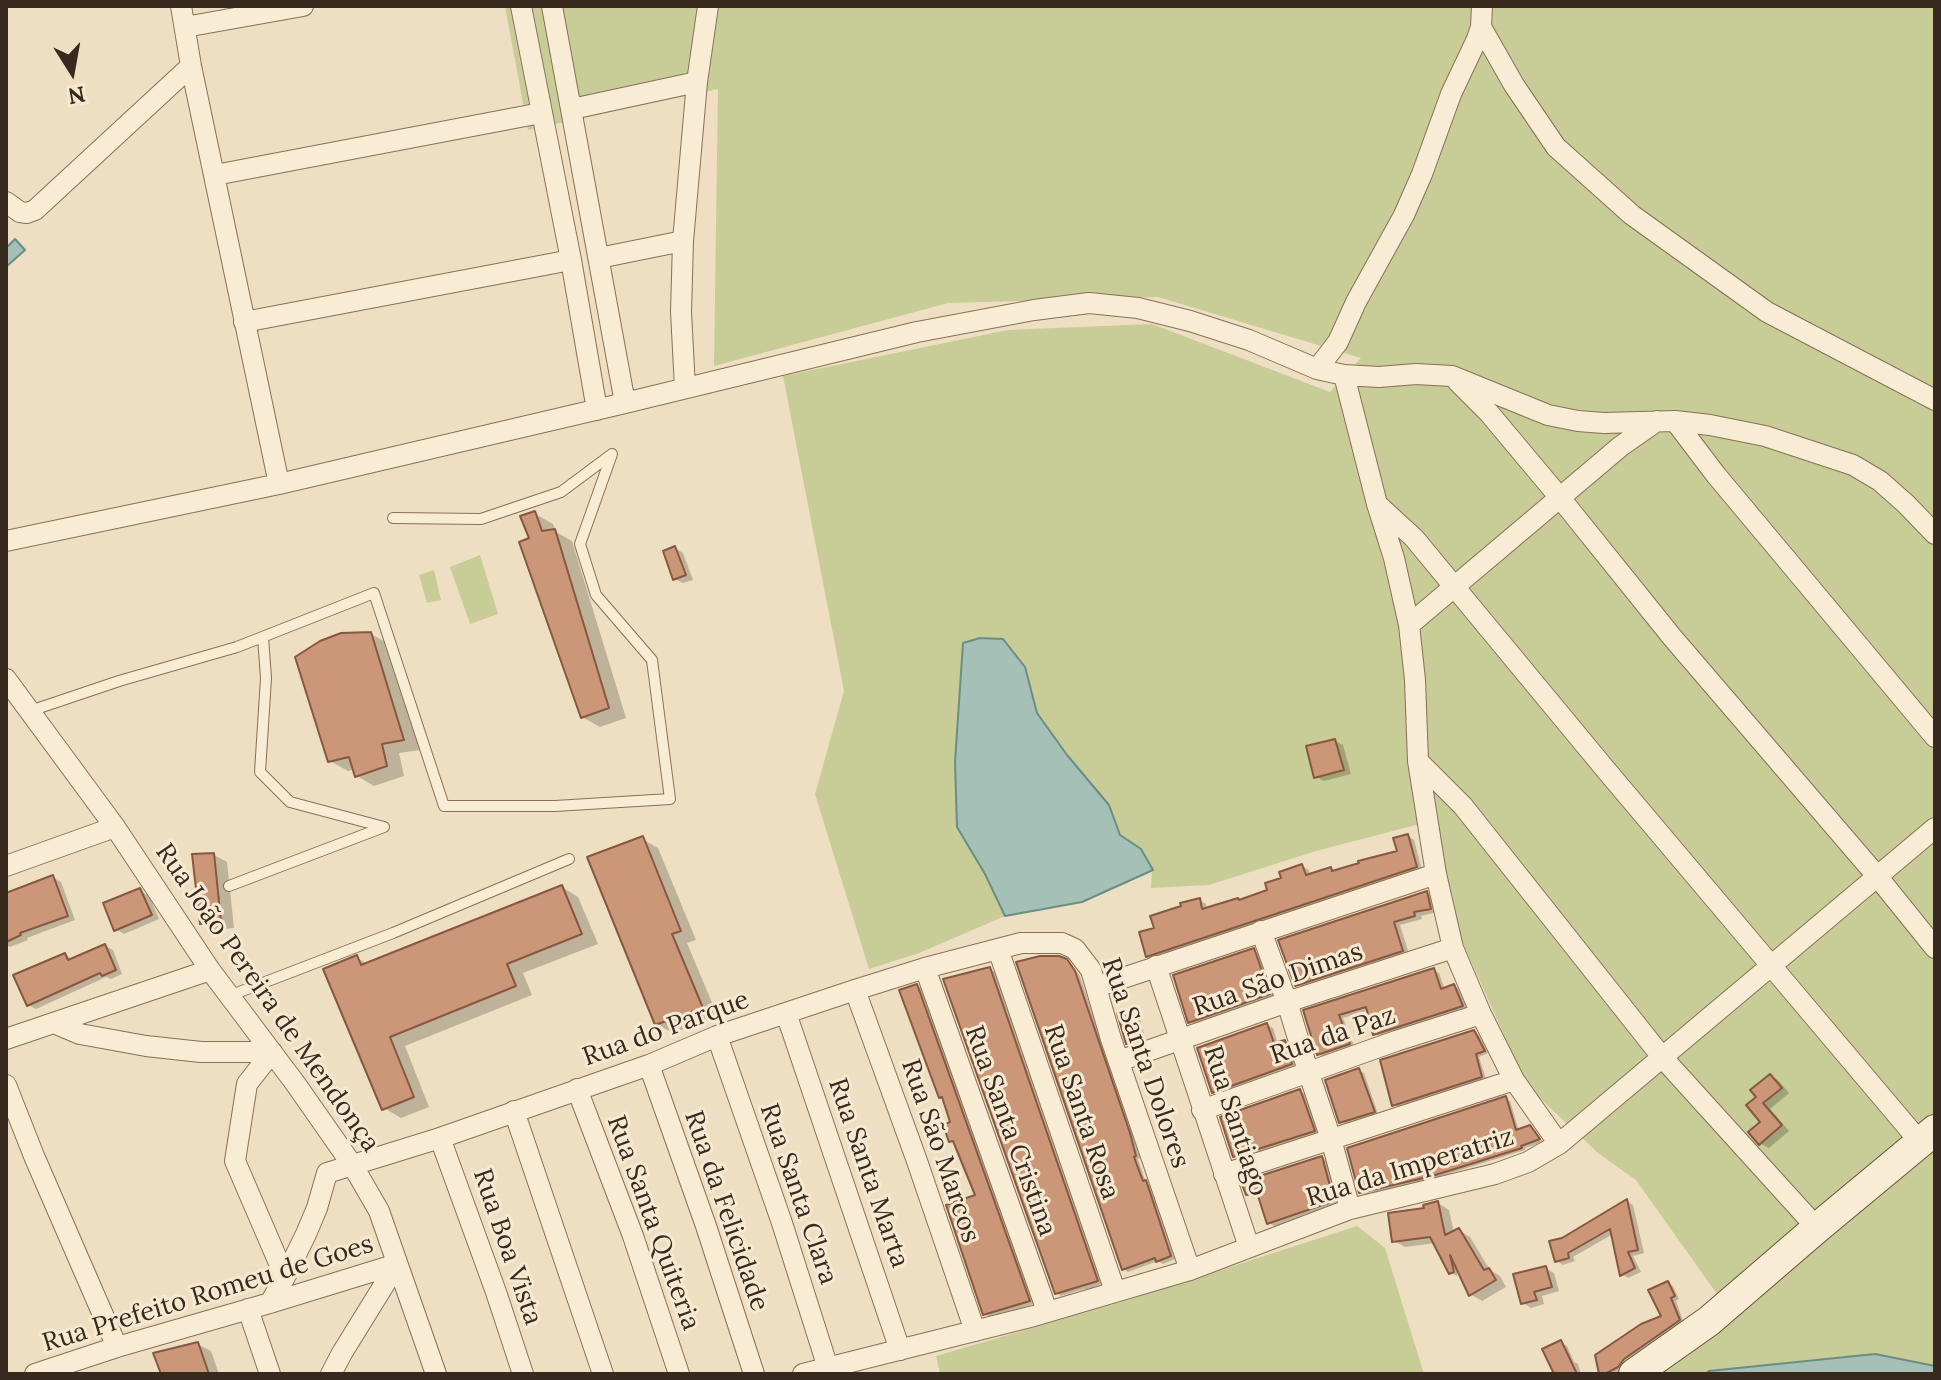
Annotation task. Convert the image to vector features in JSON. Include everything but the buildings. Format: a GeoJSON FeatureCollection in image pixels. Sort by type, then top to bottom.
{"type":"FeatureCollection","features":[{"type":"Feature","properties":{"kind":"street"},"geometry":{"type":"LineString","coordinates":[[181,6],[279,484]]}},
{"type":"Feature","properties":{"kind":"street"},"geometry":{"type":"LineString","coordinates":[[185,27],[303,6]]}},
{"type":"Feature","properties":{"kind":"street"},"geometry":{"type":"LineString","coordinates":[[521,6],[597,410]]}},
{"type":"Feature","properties":{"kind":"street"},"geometry":{"type":"LineString","coordinates":[[552,6],[625,403]]}},
{"type":"Feature","properties":{"kind":"street"},"geometry":{"type":"LineString","coordinates":[[685,388],[681,312],[683,241],[697,82],[708,6]]}},
{"type":"Feature","properties":{"kind":"street"},"geometry":{"type":"LineString","coordinates":[[1317,369],[1338,342],[1356,302],[1404,215],[1451,94],[1473,51],[1481,27],[1482,6]]}},
{"type":"Feature","properties":{"kind":"street"},"geometry":{"type":"LineString","coordinates":[[1481,27],[1514,85],[1556,147],[1632,215],[1767,312],[1935,400]]}},
{"type":"Feature","properties":{"kind":"street"},"geometry":{"type":"LineString","coordinates":[[6,202],[20,212],[35,210],[191,66]]}},
{"type":"Feature","properties":{"kind":"street"},"geometry":{"type":"LineString","coordinates":[[572,109],[697,82]]}},
{"type":"Feature","properties":{"kind":"street"},"geometry":{"type":"LineString","coordinates":[[215,175],[541,113]]}},
{"type":"Feature","properties":{"kind":"street"},"geometry":{"type":"LineString","coordinates":[[599,258],[683,241]]}},
{"type":"Feature","properties":{"kind":"street"},"geometry":{"type":"LineString","coordinates":[[244,322],[571,260]]}},
{"type":"Feature","properties":{"kind":"street"},"geometry":{"type":"LineString","coordinates":[[6,541],[279,484],[917,332],[1089,303],[1138,308],[1190,321],[1249,340],[1317,369],[1344,375],[1452,376],[1548,415],[1578,421],[1666,421],[1710,425],[1765,436],[1853,465],[1880,481],[1935,534]]}},
{"type":"Feature","properties":{"kind":"street"},"geometry":{"type":"LineString","coordinates":[[1344,375],[1409,625],[1418,761],[1436,874],[1453,948],[1514,1080],[1559,1144]]}},
{"type":"Feature","properties":{"kind":"street"},"geometry":{"type":"LineString","coordinates":[[1452,376],[1489,413],[1672,637],[1935,948]]}},
{"type":"Feature","properties":{"kind":"street"},"geometry":{"type":"LineString","coordinates":[[1409,625],[1621,446],[1666,421]]}},
{"type":"Feature","properties":{"kind":"street"},"geometry":{"type":"LineString","coordinates":[[1666,421],[1716,475],[1935,737]]}},
{"type":"Feature","properties":{"kind":"street"},"geometry":{"type":"LineString","coordinates":[[1377,504],[1414,538],[1770,966],[1927,1136],[1709,1321],[1634,1374]]}},
{"type":"Feature","properties":{"kind":"street","name":"Rua João Pereira de Mendonça"},"geometry":{"type":"LineString","coordinates":[[6,679],[18,702],[115,827],[210,970],[353,1166],[379,1211],[436,1374]]}},
{"type":"Feature","properties":{"kind":"street"},"geometry":{"type":"LineString","coordinates":[[1418,761],[1463,806],[1662,1057],[1817,1228]]}},
{"type":"Feature","properties":{"kind":"street"},"geometry":{"type":"LineString","coordinates":[[6,866],[115,827]]}},
{"type":"Feature","properties":{"kind":"street","name":"Rua da Imperatriz"},"geometry":{"type":"LineString","coordinates":[[803,1374],[975,1331],[1190,1270],[1350,1209],[1495,1174],[1528,1162],[1559,1144],[1935,828]]}},
{"type":"Feature","properties":{"kind":"street"},"geometry":{"type":"LineString","coordinates":[[1096,987],[1436,874]]}},
{"type":"Feature","properties":{"kind":"street"},"geometry":{"type":"LineString","coordinates":[[1261,931],[1331,1139],[1350,1209]]}},
{"type":"Feature","properties":{"kind":"street","name":"Rua Santa Dolores"},"geometry":{"type":"LineString","coordinates":[[998,949],[1021,943],[1062,943],[1075,949],[1091,970],[1190,1270]]}},
{"type":"Feature","properties":{"kind":"street","name":"Rua São Dimas"},"geometry":{"type":"LineString","coordinates":[[1119,1061],[1453,948]]}},
{"type":"Feature","properties":{"kind":"street","name":"Rua do Parque"},"geometry":{"type":"LineString","coordinates":[[353,1166],[649,1065],[717,1036],[925,968],[998,949]]}},
{"type":"Feature","properties":{"kind":"street","name":"Rua Santa Rosa"},"geometry":{"type":"LineString","coordinates":[[998,949],[1115,1291]]}},
{"type":"Feature","properties":{"kind":"street","name":"Rua Santiago"},"geometry":{"type":"LineString","coordinates":[[1156,966],[1249,1247]]}},
{"type":"Feature","properties":{"kind":"street","name":"Rua Santa Cristina"},"geometry":{"type":"LineString","coordinates":[[925,968],[1047,1311]]}},
{"type":"Feature","properties":{"kind":"street"},"geometry":{"type":"LineString","coordinates":[[6,1039],[210,970]]}},
{"type":"Feature","properties":{"kind":"street","name":"Rua São Marcos"},"geometry":{"type":"LineString","coordinates":[[855,990],[975,1331]]}},
{"type":"Feature","properties":{"kind":"street","name":"Rua Santa Marta"},"geometry":{"type":"LineString","coordinates":[[786,1013],[900,1350]]}},
{"type":"Feature","properties":{"kind":"street","name":"Rua da Paz"},"geometry":{"type":"LineString","coordinates":[[1202,1110],[1481,1014]]}},
{"type":"Feature","properties":{"kind":"street"},"geometry":{"type":"LineString","coordinates":[[54,1023],[80,1034],[146,1046],[201,1052],[272,1052]]}},
{"type":"Feature","properties":{"kind":"street","name":"Rua Santa Clara"},"geometry":{"type":"LineString","coordinates":[[717,1036],[828,1368]]}},
{"type":"Feature","properties":{"kind":"street"},"geometry":{"type":"LineString","coordinates":[[272,1052],[247,1084],[235,1161],[285,1277]]}},
{"type":"Feature","properties":{"kind":"street","name":"Rua da Felicidade"},"geometry":{"type":"LineString","coordinates":[[649,1065],[754,1374]]}},
{"type":"Feature","properties":{"kind":"street"},"geometry":{"type":"LineString","coordinates":[[1224,1174],[1514,1080]]}},
{"type":"Feature","properties":{"kind":"street"},"geometry":{"type":"LineString","coordinates":[[6,1085],[117,1347]]}},
{"type":"Feature","properties":{"kind":"street","name":"Rua Santa Quiteria"},"geometry":{"type":"LineString","coordinates":[[577,1089],[633,1236],[679,1374]]}},
{"type":"Feature","properties":{"kind":"street"},"geometry":{"type":"LineString","coordinates":[[514,1111],[603,1374]]}},
{"type":"Feature","properties":{"kind":"street","name":"Rua Boa Vista"},"geometry":{"type":"LineString","coordinates":[[440,1138],[523,1374]]}},
{"type":"Feature","properties":{"kind":"street"},"geometry":{"type":"LineString","coordinates":[[270,1303],[317,1208],[327,1173],[353,1166]]}},
{"type":"Feature","properties":{"kind":"street"},"geometry":{"type":"LineString","coordinates":[[331,1374],[397,1264]]}},
{"type":"Feature","properties":{"kind":"street","name":"Rua Prefeito Romeu de Goes"},"geometry":{"type":"LineString","coordinates":[[35,1374],[397,1264]]}},
{"type":"Feature","properties":{"kind":"street"},"geometry":{"type":"LineString","coordinates":[[248,1309],[270,1374]]}},
{"type":"Feature","properties":{"kind":"lane"},"geometry":{"type":"LineString","coordinates":[[18,702],[119,681],[237,647],[374,593],[444,806],[555,806],[670,799],[652,660],[596,595],[580,544],[612,454],[561,492],[481,519],[393,518]]}},
{"type":"Feature","properties":{"kind":"lane"},"geometry":{"type":"LineString","coordinates":[[229,886],[384,827],[290,802],[260,772],[266,678],[263,637]]}},
{"type":"Feature","properties":{"kind":"lane"},"geometry":{"type":"LineString","coordinates":[[229,996],[393,933],[569,859]]}},
{"type":"Feature","properties":{"kind":"green space"},"geometry":{"type":"Polygon","coordinates":[[[505,6],[1935,6],[1935,1366],[1875,1354],[1705,1374],[1657,1374],[1734,1318],[1636,1180],[1598,1153],[1527,1086],[1462,941],[1435,820],[1316,851],[1209,885],[1151,888],[1152,870],[1141,849],[1120,835],[1109,805],[1037,713],[1025,667],[963,643],[955,762],[957,827],[1005,916],[919,953],[869,969],[815,794],[844,691],[783,376],[1008,330],[1152,324],[1330,392],[1361,358],[1158,297],[948,303],[714,366],[718,89],[528,130],[505,6]]]}},
{"type":"Feature","properties":{"kind":"green space"},"geometry":{"type":"Polygon","coordinates":[[[480,555],[498,614],[470,624],[450,567],[480,555]]]}},
{"type":"Feature","properties":{"kind":"green space"},"geometry":{"type":"Polygon","coordinates":[[[434,570],[441,600],[427,603],[419,575],[434,570]]]}},
{"type":"Feature","properties":{"kind":"green space"},"geometry":{"type":"Polygon","coordinates":[[[1357,1226],[1385,1248],[1424,1374],[940,1374],[936,1356],[1128,1300],[1357,1226]]]}},
{"type":"Feature","properties":{"kind":"water"},"geometry":{"type":"Polygon","coordinates":[[[15,239],[25,250],[6,267],[6,248],[15,239]]]}},
{"type":"Feature","properties":{"kind":"water"},"geometry":{"type":"Polygon","coordinates":[[[980,638],[1003,639],[1025,667],[1037,713],[1109,805],[1120,835],[1141,849],[1153,870],[1082,902],[1005,916],[957,827],[955,762],[963,643],[980,638]]]}},
{"type":"Feature","properties":{"kind":"water"},"geometry":{"type":"Polygon","coordinates":[[[1875,1354],[1935,1366],[1935,1374],[1705,1374],[1709,1371],[1875,1354]]]}}]}
